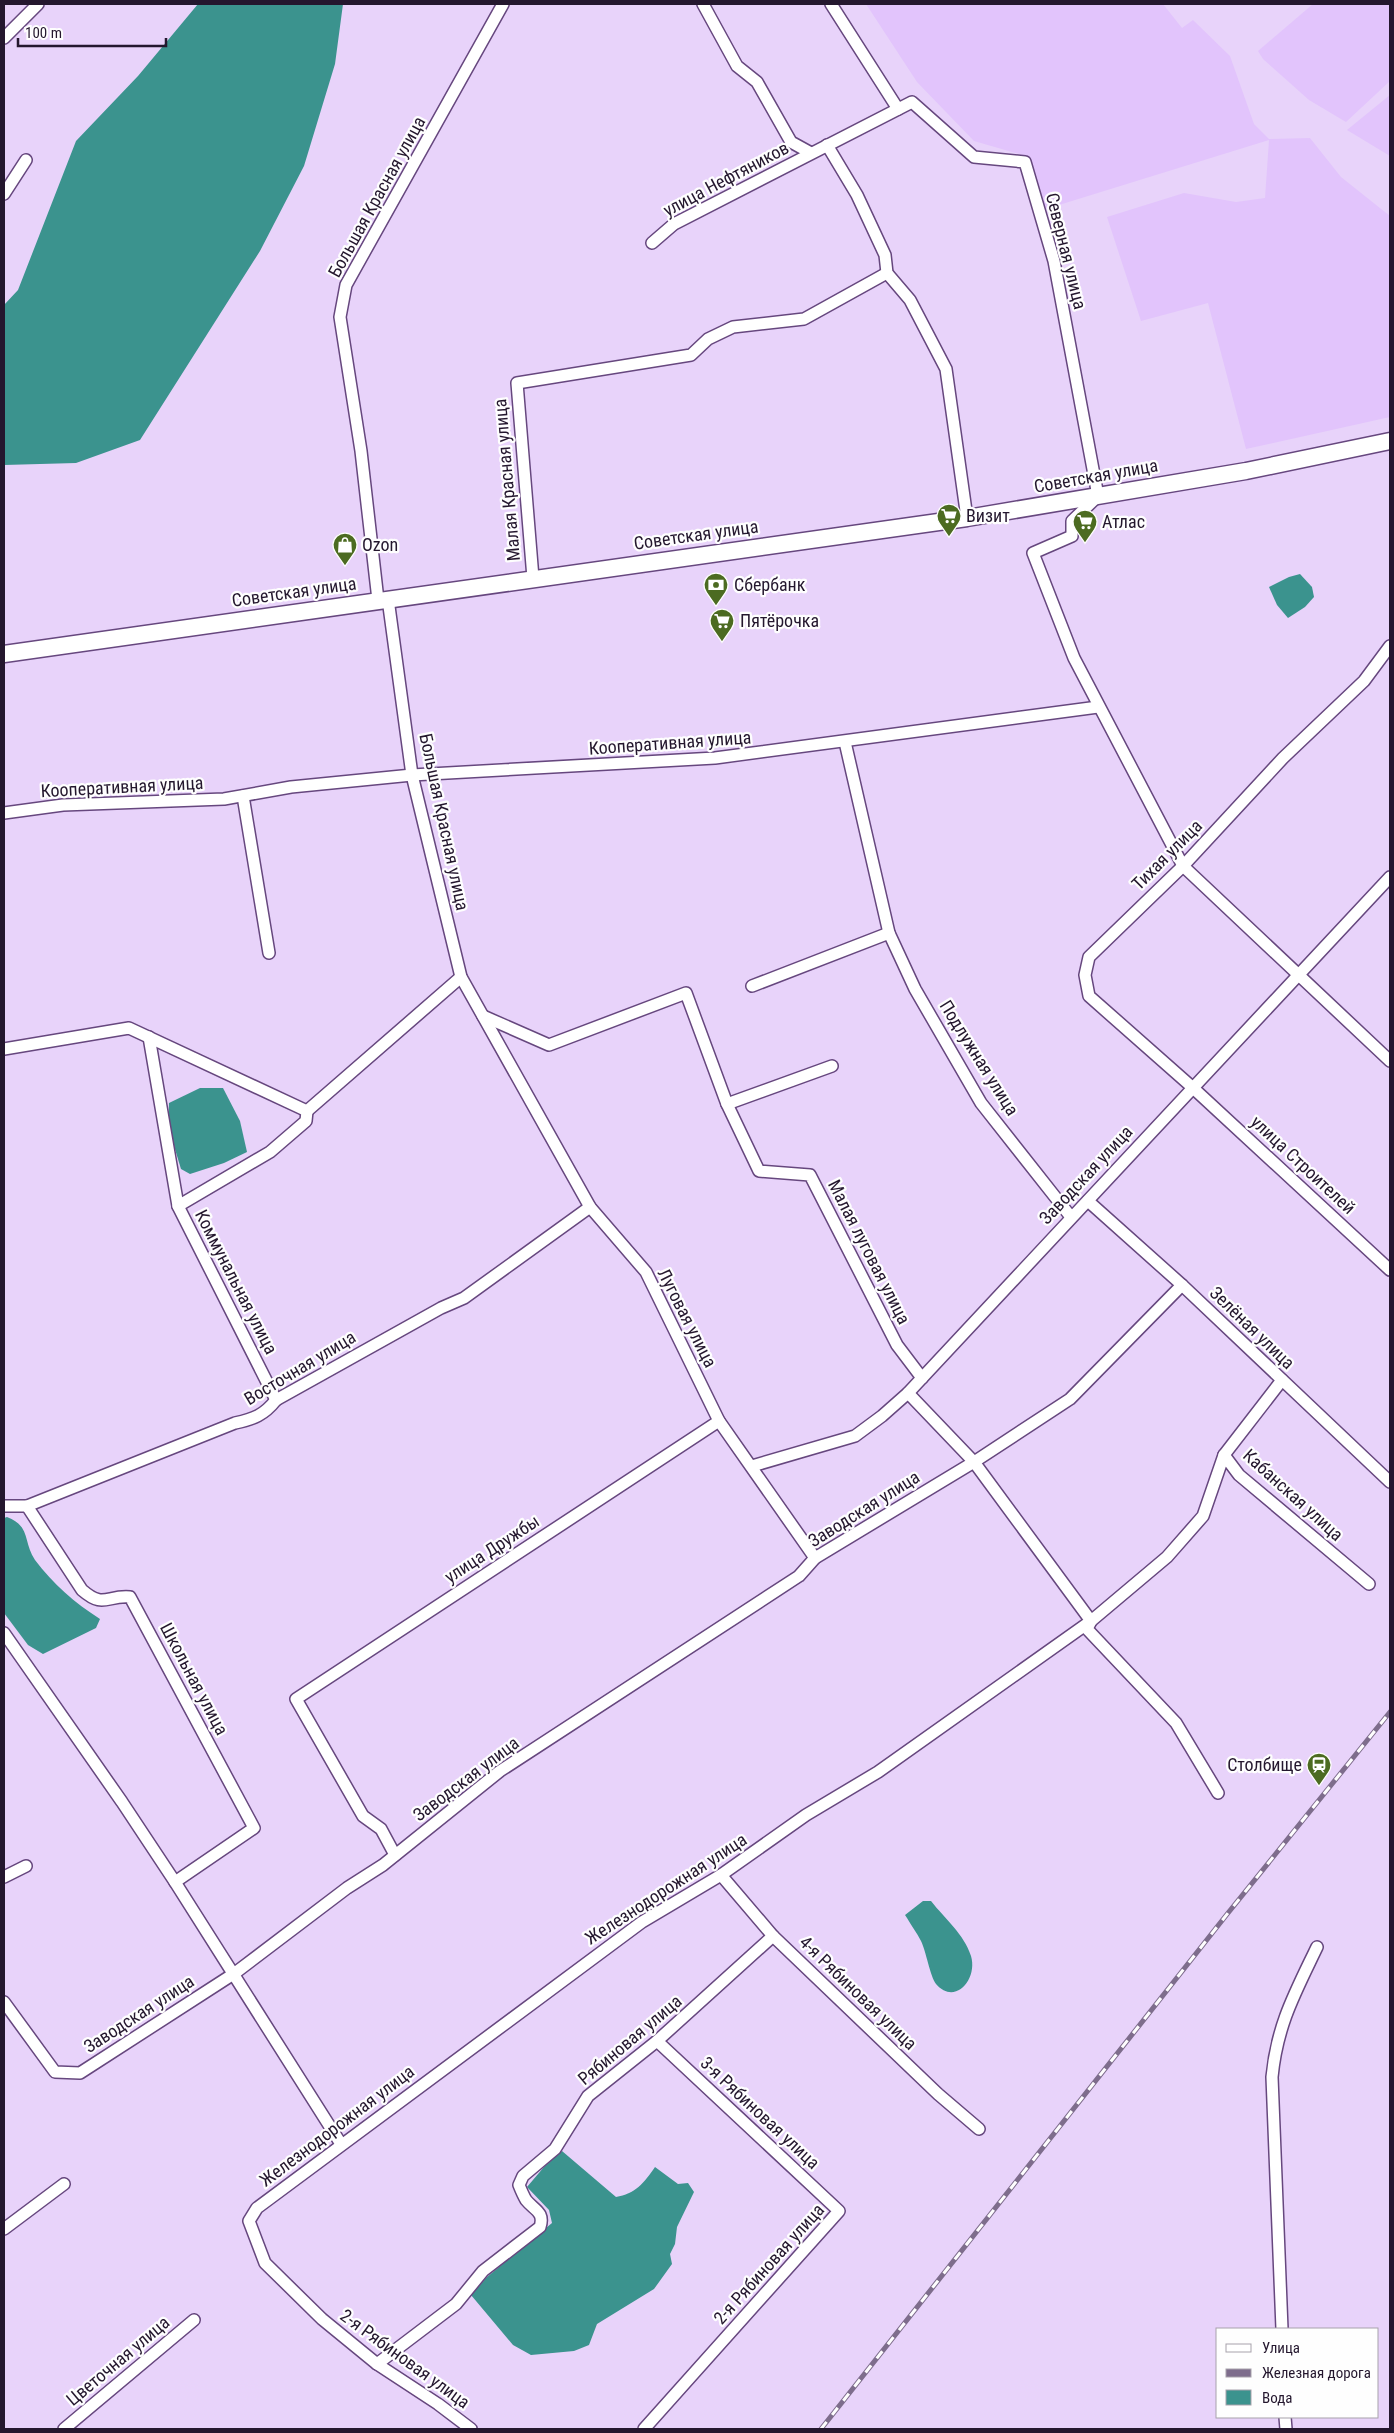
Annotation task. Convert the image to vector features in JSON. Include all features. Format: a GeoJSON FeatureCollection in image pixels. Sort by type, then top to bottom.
{"type":"FeatureCollection","features":[{"type":"Feature","properties":{"kind":"street"},"geometry":{"type":"LineString","coordinates":[[4,38],[38,4]]}},
{"type":"Feature","properties":{"kind":"street","name":"Большая Красная улица"},"geometry":{"type":"LineString","coordinates":[[483,1016],[461,977],[412,775],[340,317],[346,285],[504,4]]}},
{"type":"Feature","properties":{"kind":"street","name":"улица Нефтяников"},"geometry":{"type":"LineString","coordinates":[[703,4],[736,66],[757,82],[791,142],[812,153]]}},
{"type":"Feature","properties":{"kind":"street"},"geometry":{"type":"LineString","coordinates":[[831,4],[898,110]]}},
{"type":"Feature","properties":{"kind":"street","name":"Северная улица"},"geometry":{"type":"LineString","coordinates":[[812,153],[912,102],[974,157],[1025,162],[1054,261],[1098,496]]}},
{"type":"Feature","properties":{"kind":"street"},"geometry":{"type":"LineString","coordinates":[[827,145],[858,195],[885,255],[887,273],[910,300],[946,369],[967,518]]}},
{"type":"Feature","properties":{"kind":"street","name":"улица Нефтяников"},"geometry":{"type":"LineString","coordinates":[[652,243],[674,224],[812,153]]}},
{"type":"Feature","properties":{"kind":"street"},"geometry":{"type":"LineString","coordinates":[[4,194],[26,160]]}},
{"type":"Feature","properties":{"kind":"street","name":"Малая Красная улица"},"geometry":{"type":"LineString","coordinates":[[533,578],[516,382],[691,355],[708,339],[733,327],[804,320],[887,273]]}},
{"type":"Feature","properties":{"kind":"street","name":"Советская улица"},"geometry":{"type":"LineString","coordinates":[[4,654],[967,518],[1246,472],[1390,441]]}},
{"type":"Feature","properties":{"kind":"street"},"geometry":{"type":"LineString","coordinates":[[1098,496],[1072,520],[1072,536],[1033,553],[1074,658],[1098,707],[1183,866],[1300,974],[1390,1061]]}},
{"type":"Feature","properties":{"kind":"street","name":"Тихая улица"},"geometry":{"type":"LineString","coordinates":[[1192,1087],[1089,996],[1085,975],[1089,956],[1183,866],[1283,758],[1364,681],[1390,646]]}},
{"type":"Feature","properties":{"kind":"street","name":"Кооперативная улица"},"geometry":{"type":"LineString","coordinates":[[4,813],[63,805],[224,799],[291,787],[412,775],[676,762],[753,754],[1098,707]]}},
{"type":"Feature","properties":{"kind":"street","name":"Подлужная улица"},"geometry":{"type":"LineString","coordinates":[[845,742],[889,934],[915,988],[981,1103],[1071,1217]]}},
{"type":"Feature","properties":{"kind":"street"},"geometry":{"type":"LineString","coordinates":[[243,796],[269,953]]}},
{"type":"Feature","properties":{"kind":"street","name":"Заводская улица"},"geometry":{"type":"LineString","coordinates":[[752,1466],[855,1436],[908,1393],[1390,877]]}},
{"type":"Feature","properties":{"kind":"street"},"geometry":{"type":"LineString","coordinates":[[752,986],[889,934]]}},
{"type":"Feature","properties":{"kind":"street","name":"Коммунальная улица"},"geometry":{"type":"LineString","coordinates":[[178,1206],[270,1152],[306,1122],[307,1111],[461,977]]}},
{"type":"Feature","properties":{"kind":"street","name":"Малая луговая улица"},"geometry":{"type":"LineString","coordinates":[[483,1016],[549,1044],[686,993],[727,1104],[759,1172],[810,1175],[897,1345],[922,1378]]}},
{"type":"Feature","properties":{"kind":"street","name":"Луговая улица"},"geometry":{"type":"LineString","coordinates":[[483,1016],[590,1207],[646,1272],[719,1421],[814,1558]]}},
{"type":"Feature","properties":{"kind":"street"},"geometry":{"type":"LineString","coordinates":[[4,1049],[129,1028],[307,1111]]}},
{"type":"Feature","properties":{"kind":"street","name":"Коммунальная улица"},"geometry":{"type":"LineString","coordinates":[[149,1037],[178,1206],[276,1400]]}},
{"type":"Feature","properties":{"kind":"street"},"geometry":{"type":"LineString","coordinates":[[727,1104],[832,1066]]}},
{"type":"Feature","properties":{"kind":"street","name":"улица Строителей"},"geometry":{"type":"LineString","coordinates":[[1192,1087],[1390,1270]]}},
{"type":"Feature","properties":{"kind":"street","name":"Зелёная улица"},"geometry":{"type":"LineString","coordinates":[[1088,1201],[1182,1285],[1390,1482]]}},
{"type":"Feature","properties":{"kind":"street","name":"Восточная улица"},"geometry":{"type":"LineString","coordinates":[[4,1506],[27,1506],[235,1423],[256,1419],[268,1410],[276,1400],[355,1354],[441,1308],[464,1298],[590,1207]]}},
{"type":"Feature","properties":{"kind":"street","name":"Заводская улица"},"geometry":{"type":"LineString","coordinates":[[4,2002],[55,2072],[80,2073],[235,1973],[347,1888],[395,1855],[500,1772],[799,1576],[814,1558],[974,1462],[1070,1399],[1182,1285]]}},
{"type":"Feature","properties":{"kind":"street"},"geometry":{"type":"LineString","coordinates":[[1224,1455],[1282,1380]]}},
{"type":"Feature","properties":{"kind":"street"},"geometry":{"type":"LineString","coordinates":[[908,1393],[974,1462],[1091,1621],[1087,1629],[1176,1723],[1218,1793]]}},
{"type":"Feature","properties":{"kind":"street","name":"улица Дружбы"},"geometry":{"type":"LineString","coordinates":[[395,1855],[380,1829],[363,1816],[296,1699],[719,1421]]}},
{"type":"Feature","properties":{"kind":"street","name":"Кабанская улица"},"geometry":{"type":"LineString","coordinates":[[1224,1455],[1239,1475],[1369,1584]]}},
{"type":"Feature","properties":{"kind":"street","name":"Кабанская улица"},"geometry":{"type":"LineString","coordinates":[[1091,1621],[1168,1557],[1203,1516],[1224,1455]]}},
{"type":"Feature","properties":{"kind":"street","name":"Школьная улица"},"geometry":{"type":"LineString","coordinates":[[27,1506],[82,1590],[94,1600],[104,1601],[120,1596],[130,1597],[254,1828],[175,1882]]}},
{"type":"Feature","properties":{"kind":"street","name":"Железнодорожная улица"},"geometry":{"type":"LineString","coordinates":[[249,2221],[257,2208],[341,2144],[642,1922],[722,1875],[806,1815],[878,1772],[1091,1621]]}},
{"type":"Feature","properties":{"kind":"street"},"geometry":{"type":"LineString","coordinates":[[4,1632],[235,1973],[286,2060],[341,2144]]}},
{"type":"Feature","properties":{"kind":"street"},"geometry":{"type":"LineString","coordinates":[[4,1877],[26,1866]]}},
{"type":"Feature","properties":{"kind":"street","name":"4-я Рябиновая улица"},"geometry":{"type":"LineString","coordinates":[[722,1875],[773,1936],[931,2087],[979,2129]]}},
{"type":"Feature","properties":{"kind":"street","name":"Рябиновая улица"},"geometry":{"type":"LineString","coordinates":[[377,2364],[456,2304],[483,2271],[540,2227],[542,2220],[540,2212],[526,2200],[519,2185],[523,2176],[555,2149],[588,2096],[657,2041],[773,1936]]}},
{"type":"Feature","properties":{"kind":"street"},"geometry":{"type":"LineString","coordinates":[[1282,2328],[1273,2094],[1274,2056],[1284,2017],[1317,1947]]}},
{"type":"Feature","properties":{"kind":"street","name":"3-я Рябиновая улица"},"geometry":{"type":"LineString","coordinates":[[657,2041],[840,2211]]}},
{"type":"Feature","properties":{"kind":"street"},"geometry":{"type":"LineString","coordinates":[[4,2229],[64,2184]]}},
{"type":"Feature","properties":{"kind":"street","name":"2-я Рябиновая улица"},"geometry":{"type":"LineString","coordinates":[[644,2429],[840,2211]]}},
{"type":"Feature","properties":{"kind":"street","name":"2-я Рябиновая улица"},"geometry":{"type":"LineString","coordinates":[[249,2221],[265,2263],[322,2319],[377,2364],[438,2404],[471,2429]]}},
{"type":"Feature","properties":{"kind":"street","name":"Цветочная улица"},"geometry":{"type":"LineString","coordinates":[[64,2429],[194,2320]]}},
{"type":"Feature","properties":{"kind":"shaded area"},"geometry":{"type":"Polygon","coordinates":[[[866,4],[1163,4],[1182,28],[1193,20],[1230,56],[1254,124],[1269,139],[1310,138],[1341,177],[1390,216],[1390,417],[1246,449],[1208,303],[1141,321],[1107,217],[1184,193],[1236,202],[1265,198],[1269,140],[1046,209],[1026,156],[974,141],[917,82],[866,4]]]}},
{"type":"Feature","properties":{"kind":"shaded area"},"geometry":{"type":"Polygon","coordinates":[[[1313,4],[1390,4],[1390,81],[1346,122],[1309,100],[1263,59],[1258,51],[1313,4]]]}},
{"type":"Feature","properties":{"kind":"shaded area"},"geometry":{"type":"Polygon","coordinates":[[[1390,95],[1390,156],[1347,130],[1390,95]]]}},
{"type":"Feature","properties":{"kind":"water"},"geometry":{"type":"Polygon","coordinates":[[[198,4],[343,4],[335,64],[304,166],[260,251],[140,440],[76,463],[4,465],[4,305],[18,290],[76,141],[138,76],[198,4]]]}},
{"type":"Feature","properties":{"kind":"water"},"geometry":{"type":"Polygon","coordinates":[[[1300,574],[1312,587],[1314,597],[1305,607],[1288,618],[1277,605],[1269,587],[1300,574]]]}},
{"type":"Feature","properties":{"kind":"water"},"geometry":{"type":"Polygon","coordinates":[[[200,1088],[223,1088],[240,1121],[247,1152],[224,1163],[190,1174],[181,1169],[168,1126],[169,1103],[200,1088]]]}},
{"type":"Feature","properties":{"kind":"water"},"geometry":{"type":"Polygon","coordinates":[[[7,1517],[20,1525],[26,1535],[31,1553],[49,1577],[73,1600],[100,1619],[96,1628],[43,1654],[28,1645],[4,1613],[4,1518],[7,1517]]]}},
{"type":"Feature","properties":{"kind":"water"},"geometry":{"type":"Polygon","coordinates":[[[923,1901],[931,1901],[959,1934],[968,1948],[971,1956],[971,1973],[968,1981],[957,1991],[943,1990],[936,1984],[921,1941],[905,1915],[923,1901]]]}},
{"type":"Feature","properties":{"kind":"water"},"geometry":{"type":"Polygon","coordinates":[[[562,2151],[616,2197],[623,2196],[638,2187],[655,2167],[678,2184],[688,2183],[694,2192],[677,2227],[675,2244],[670,2254],[672,2264],[654,2289],[597,2324],[589,2345],[574,2351],[531,2355],[513,2345],[471,2295],[487,2277],[552,2223],[549,2210],[527,2187],[544,2167],[562,2151]]]}},
{"type":"Feature","properties":{"kind":"railway"},"geometry":{"type":"LineString","coordinates":[[821,2429],[1228,1913],[1390,1712]]}},
{"type":"Feature","properties":{"kind":"place","name":"Визит"},"geometry":{"type":"Point","coordinates":[949,537]}},
{"type":"Feature","properties":{"kind":"place","name":"Атлас"},"geometry":{"type":"Point","coordinates":[1085,543]}},
{"type":"Feature","properties":{"kind":"place","name":"Ozon"},"geometry":{"type":"Point","coordinates":[345,566]}},
{"type":"Feature","properties":{"kind":"place","name":"Сбербанк"},"geometry":{"type":"Point","coordinates":[716,606]}},
{"type":"Feature","properties":{"kind":"place","name":"Пятёрочка"},"geometry":{"type":"Point","coordinates":[722,642]}},
{"type":"Feature","properties":{"kind":"place","name":"Столбище"},"geometry":{"type":"Point","coordinates":[1319,1786]}}]}
